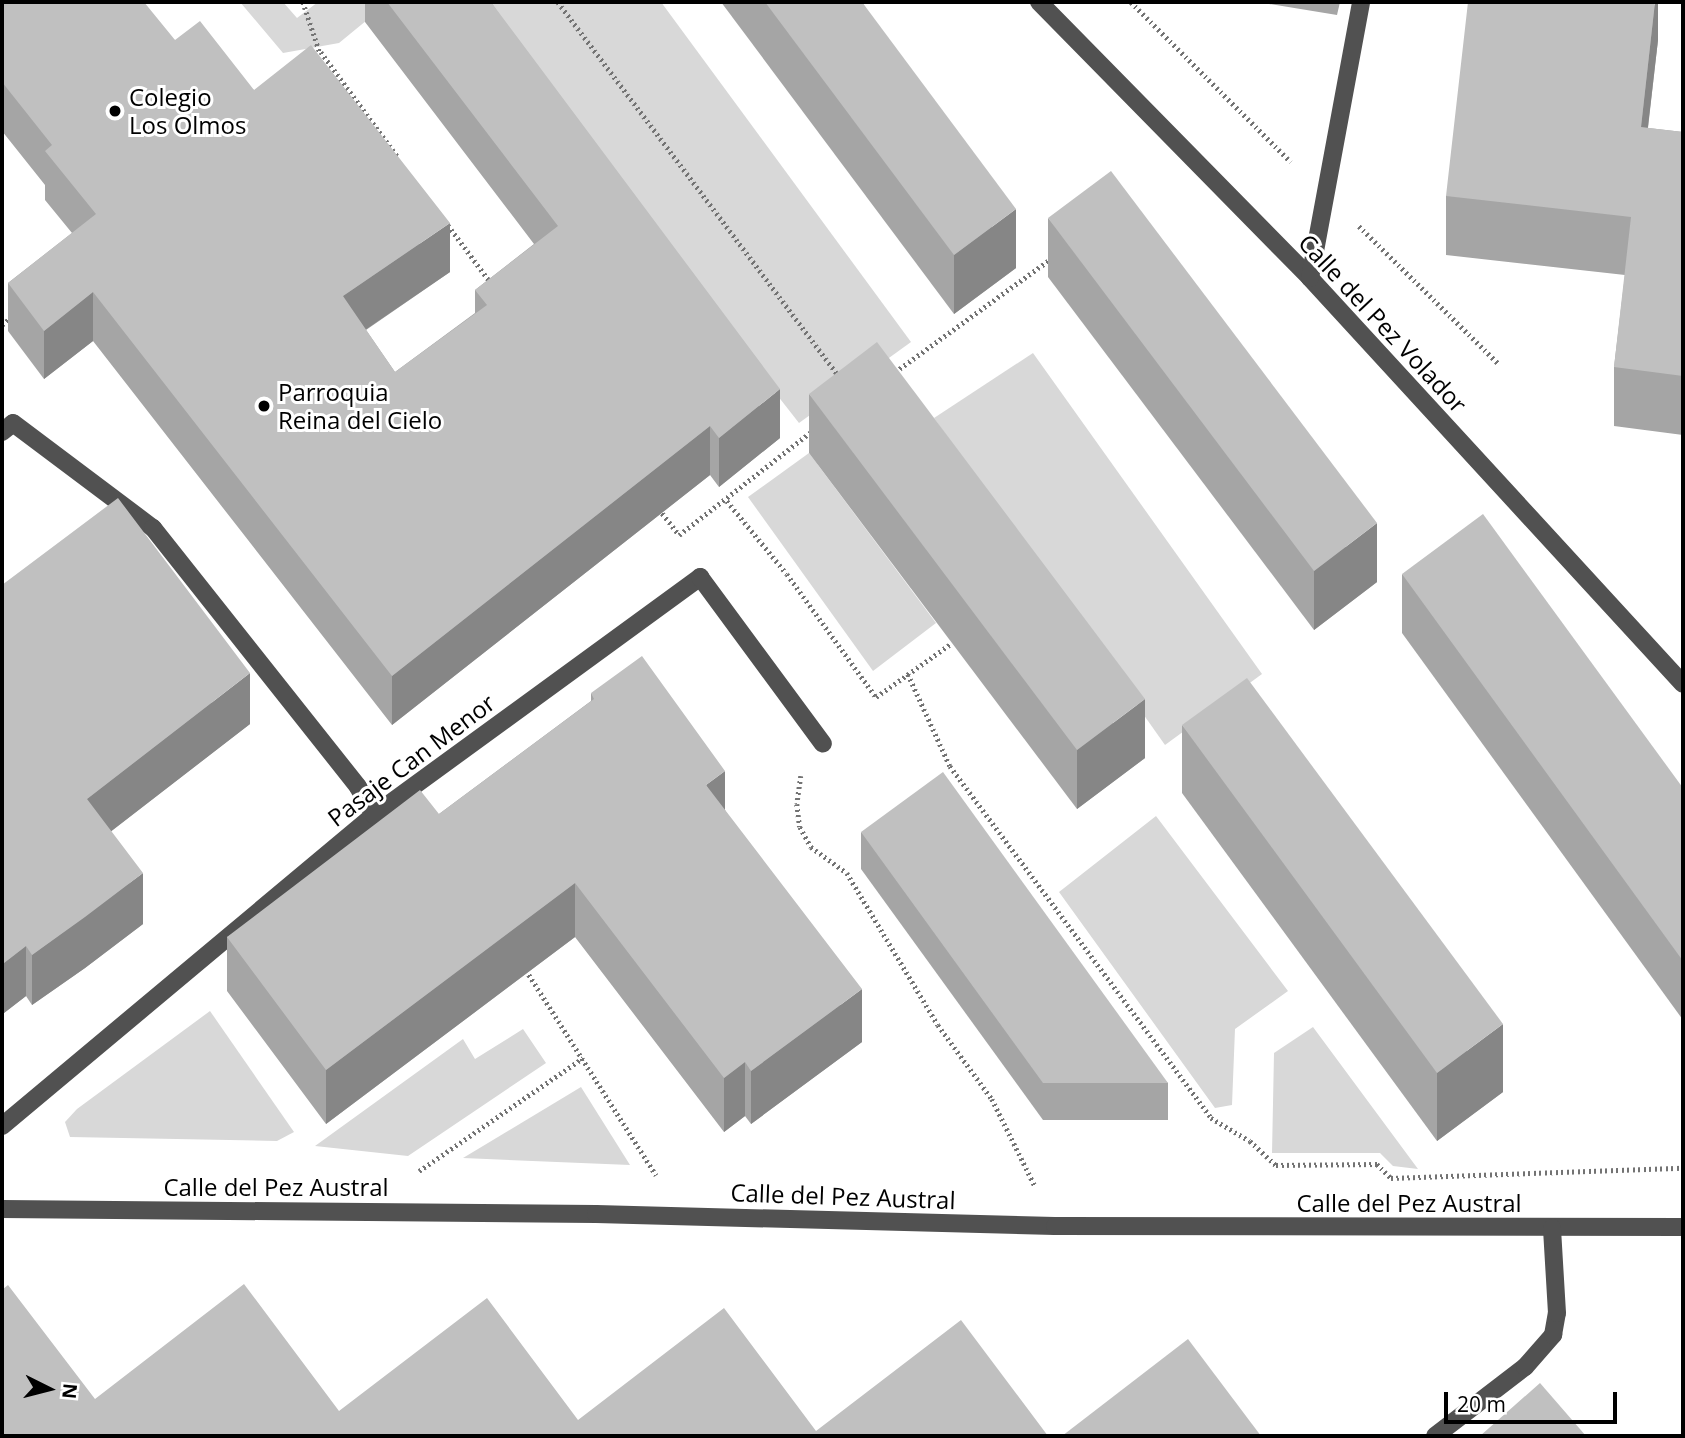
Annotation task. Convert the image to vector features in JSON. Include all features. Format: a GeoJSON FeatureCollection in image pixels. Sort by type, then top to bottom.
{"type":"FeatureCollection","features":[{"type":"Feature","properties":{"kind":"street","name":"Calle del Pez Volador"},"geometry":{"type":"LineString","coordinates":[[1039,2],[1310,278],[1683,684]]}},
{"type":"Feature","properties":{"kind":"street"},"geometry":{"type":"LineString","coordinates":[[1310,278],[1361,2]]}},
{"type":"Feature","properties":{"kind":"street"},"geometry":{"type":"LineString","coordinates":[[8,428],[153,528],[358,787],[374,815]]}},
{"type":"Feature","properties":{"kind":"street","name":"Pasaje Can Menor"},"geometry":{"type":"LineString","coordinates":[[2,1126],[374,815],[700,577],[823,744]]}},
{"type":"Feature","properties":{"kind":"street","name":"Calle del Pez Austral"},"geometry":{"type":"LineString","coordinates":[[2,1209],[596,1214],[1055,1226],[1683,1227]]}},
{"type":"Feature","properties":{"kind":"street"},"geometry":{"type":"LineString","coordinates":[[1434,1436],[1525,1367],[1553,1335],[1557,1313],[1552,1228]]}},
{"type":"Feature","properties":{"kind":"path"},"geometry":{"type":"LineString","coordinates":[[558,2],[848,388]]}},
{"type":"Feature","properties":{"kind":"path"},"geometry":{"type":"LineString","coordinates":[[1131,2],[1300,170]]}},
{"type":"Feature","properties":{"kind":"path"},"geometry":{"type":"LineString","coordinates":[[306,3],[321,52],[403,163]]}},
{"type":"Feature","properties":{"kind":"path"},"geometry":{"type":"LineString","coordinates":[[311,61],[321,52]]}},
{"type":"Feature","properties":{"kind":"path"},"geometry":{"type":"LineString","coordinates":[[444,219],[493,286]]}},
{"type":"Feature","properties":{"kind":"path"},"geometry":{"type":"LineString","coordinates":[[1354,220],[1498,363]]}},
{"type":"Feature","properties":{"kind":"path"},"geometry":{"type":"LineString","coordinates":[[891,375],[1054,256]]}},
{"type":"Feature","properties":{"kind":"path"},"geometry":{"type":"LineString","coordinates":[[2,325],[12,316]]}},
{"type":"Feature","properties":{"kind":"path"},"geometry":{"type":"LineString","coordinates":[[655,505],[679,535],[727,501],[816,429]]}},
{"type":"Feature","properties":{"kind":"path"},"geometry":{"type":"LineString","coordinates":[[727,501],[787,574],[876,697],[951,643]]}},
{"type":"Feature","properties":{"kind":"path"},"geometry":{"type":"LineString","coordinates":[[908,674],[950,766],[1194,1096],[1211,1118],[1250,1141],[1276,1165],[1377,1164],[1391,1178],[1683,1168]]}},
{"type":"Feature","properties":{"kind":"path"},"geometry":{"type":"LineString","coordinates":[[823,744],[808,761],[799,782],[800,827],[819,855],[847,873],[938,1025],[992,1099],[1055,1226]]}},
{"type":"Feature","properties":{"kind":"path"},"geometry":{"type":"LineString","coordinates":[[523,966],[658,1179]]}},
{"type":"Feature","properties":{"kind":"path"},"geometry":{"type":"LineString","coordinates":[[419,1171],[583,1058]]}},
{"type":"Feature","properties":{"kind":"shaded area"},"geometry":{"type":"Polygon","coordinates":[[[240,2],[283,2],[297,18],[318,2],[389,2],[339,43],[283,53],[240,2]]]}},
{"type":"Feature","properties":{"kind":"shaded area"},"geometry":{"type":"Polygon","coordinates":[[[470,2],[661,2],[911,342],[799,423],[470,2]]]}},
{"type":"Feature","properties":{"kind":"shaded area"},"geometry":{"type":"Polygon","coordinates":[[[1033,353],[1262,674],[1165,745],[934,418],[1033,353]]]}},
{"type":"Feature","properties":{"kind":"shaded area"},"geometry":{"type":"Polygon","coordinates":[[[809,453],[936,623],[873,671],[748,497],[809,453]]]}},
{"type":"Feature","properties":{"kind":"shaded area"},"geometry":{"type":"Polygon","coordinates":[[[1156,816],[1288,991],[1235,1029],[1232,1105],[1215,1108],[1059,892],[1156,816]]]}},
{"type":"Feature","properties":{"kind":"shaded area"},"geometry":{"type":"Polygon","coordinates":[[[210,1011],[294,1132],[277,1141],[70,1137],[65,1122],[77,1109],[210,1011]]]}},
{"type":"Feature","properties":{"kind":"shaded area"},"geometry":{"type":"Polygon","coordinates":[[[1313,1027],[1418,1169],[1393,1166],[1380,1153],[1272,1153],[1274,1053],[1313,1027]]]}},
{"type":"Feature","properties":{"kind":"shaded area"},"geometry":{"type":"Polygon","coordinates":[[[523,1029],[546,1063],[408,1156],[315,1146],[463,1039],[475,1059],[523,1029]]]}},
{"type":"Feature","properties":{"kind":"shaded area"},"geometry":{"type":"Polygon","coordinates":[[[581,1087],[630,1165],[463,1158],[581,1087]]]}},
{"type":"Feature","properties":{"kind":"building"},"geometry":{"type":"Polygon","coordinates":[[[2,2],[144,2],[175,40],[200,21],[254,90],[311,45],[450,223],[343,296],[395,372],[487,305],[475,290],[558,226],[387,2],[491,2],[780,389],[719,438],[710,426],[392,676],[93,292],[44,331],[8,283],[96,214],[45,151],[52,145],[2,82],[2,2]]]}},
{"type":"Feature","properties":{"kind":"building"},"geometry":{"type":"Polygon","coordinates":[[[765,2],[862,2],[1016,209],[954,255],[765,2]]]}},
{"type":"Feature","properties":{"kind":"building"},"geometry":{"type":"Polygon","coordinates":[[[1468,2],[1655,2],[1641,127],[1683,132],[1683,376],[1614,367],[1631,217],[1446,196],[1468,2]]]}},
{"type":"Feature","properties":{"kind":"building"},"geometry":{"type":"Polygon","coordinates":[[[1111,171],[1377,523],[1314,571],[1048,218],[1111,171]]]}},
{"type":"Feature","properties":{"kind":"building"},"geometry":{"type":"Polygon","coordinates":[[[877,342],[1145,699],[1077,750],[809,394],[877,342]]]}},
{"type":"Feature","properties":{"kind":"building"},"geometry":{"type":"Polygon","coordinates":[[[118,498],[250,673],[87,799],[143,873],[32,955],[26,946],[4,963],[2,585],[118,498]]]}},
{"type":"Feature","properties":{"kind":"building"},"geometry":{"type":"Polygon","coordinates":[[[1483,514],[1683,788],[1683,961],[1402,574],[1483,514]]]}},
{"type":"Feature","properties":{"kind":"building"},"geometry":{"type":"Polygon","coordinates":[[[642,656],[725,771],[706,785],[862,989],[751,1071],[745,1062],[724,1078],[575,883],[326,1070],[227,937],[420,790],[439,814],[594,699],[591,693],[642,656]]]}},
{"type":"Feature","properties":{"kind":"building"},"geometry":{"type":"Polygon","coordinates":[[[1247,678],[1503,1024],[1437,1073],[1182,725],[1247,678]]]}},
{"type":"Feature","properties":{"kind":"building"},"geometry":{"type":"Polygon","coordinates":[[[943,772],[1168,1083],[1043,1083],[861,832],[943,772]]]}},
{"type":"Feature","properties":{"kind":"building"},"geometry":{"type":"Polygon","coordinates":[[[244,1284],[339,1411],[487,1298],[578,1420],[724,1308],[816,1431],[961,1320],[1048,1436],[2,1436],[2,1290],[8,1285],[95,1399],[244,1284]]]}},
{"type":"Feature","properties":{"kind":"building"},"geometry":{"type":"Polygon","coordinates":[[[1188,1339],[1261,1436],[1062,1436],[1188,1339]]]}},
{"type":"Feature","properties":{"kind":"building"},"geometry":{"type":"Polygon","coordinates":[[[1540,1383],[1586,1436],[1480,1436],[1540,1383]]]}},
{"type":"Feature","properties":{"kind":"place","name":"Colegio Los Olmos"},"geometry":{"type":"Point","coordinates":[115,111]}},
{"type":"Feature","properties":{"kind":"place","name":"Parroquia Reina del Cielo"},"geometry":{"type":"Point","coordinates":[264,406]}}]}
